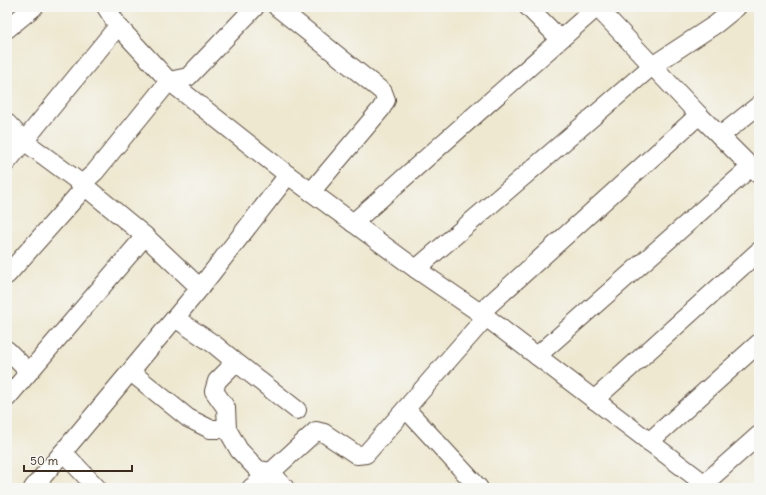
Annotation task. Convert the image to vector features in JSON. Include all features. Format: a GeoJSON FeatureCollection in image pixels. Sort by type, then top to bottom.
{"type":"FeatureCollection","features":[{"type":"Feature","properties":{"kind":"street"},"geometry":{"type":"LineString","coordinates":[[7,29],[34,7]]}},
{"type":"Feature","properties":{"kind":"street"},"geometry":{"type":"LineString","coordinates":[[106,7],[118,26],[169,81],[288,175],[416,269],[483,315],[707,486],[759,435]]}},
{"type":"Feature","properties":{"kind":"street"},"geometry":{"type":"LineString","coordinates":[[7,275],[95,172],[169,81],[188,77],[255,7]]}},
{"type":"Feature","properties":{"kind":"street"},"geometry":{"type":"LineString","coordinates":[[277,7],[383,92],[386,100],[381,109],[311,192]]}},
{"type":"Feature","properties":{"kind":"street"},"geometry":{"type":"LineString","coordinates":[[528,7],[560,39]]}},
{"type":"Feature","properties":{"kind":"street"},"geometry":{"type":"LineString","coordinates":[[353,223],[597,7],[652,66],[755,171],[537,356]]}},
{"type":"Feature","properties":{"kind":"street"},"geometry":{"type":"LineString","coordinates":[[416,269],[652,66],[716,24],[737,7]]}},
{"type":"Feature","properties":{"kind":"street"},"geometry":{"type":"LineString","coordinates":[[7,162],[118,26]]}},
{"type":"Feature","properties":{"kind":"street"},"geometry":{"type":"LineString","coordinates":[[720,136],[759,105]]}},
{"type":"Feature","properties":{"kind":"street"},"geometry":{"type":"LineString","coordinates":[[251,488],[316,431],[324,433],[357,455],[366,454],[406,409],[483,315],[700,115]]}},
{"type":"Feature","properties":{"kind":"street"},"geometry":{"type":"LineString","coordinates":[[7,123],[24,141],[84,185],[145,236],[200,288]]}},
{"type":"Feature","properties":{"kind":"street"},"geometry":{"type":"LineString","coordinates":[[33,488],[200,288],[288,175]]}},
{"type":"Feature","properties":{"kind":"street"},"geometry":{"type":"LineString","coordinates":[[7,398],[145,236]]}},
{"type":"Feature","properties":{"kind":"street"},"geometry":{"type":"LineString","coordinates":[[594,400],[759,251]]}},
{"type":"Feature","properties":{"kind":"street"},"geometry":{"type":"LineString","coordinates":[[175,318],[215,346],[297,410]]}},
{"type":"Feature","properties":{"kind":"street"},"geometry":{"type":"LineString","coordinates":[[649,442],[759,343]]}},
{"type":"Feature","properties":{"kind":"street"},"geometry":{"type":"LineString","coordinates":[[7,350],[29,372]]}},
{"type":"Feature","properties":{"kind":"street"},"geometry":{"type":"LineString","coordinates":[[232,360],[229,369],[217,381],[214,391],[226,408],[227,429],[239,450],[258,470],[271,472],[285,488]]}},
{"type":"Feature","properties":{"kind":"street"},"geometry":{"type":"LineString","coordinates":[[131,372],[188,418],[210,429],[227,429]]}},
{"type":"Feature","properties":{"kind":"street"},"geometry":{"type":"LineString","coordinates":[[406,409],[479,488]]}},
{"type":"Feature","properties":{"kind":"street"},"geometry":{"type":"LineString","coordinates":[[63,452],[97,488]]}}]}
